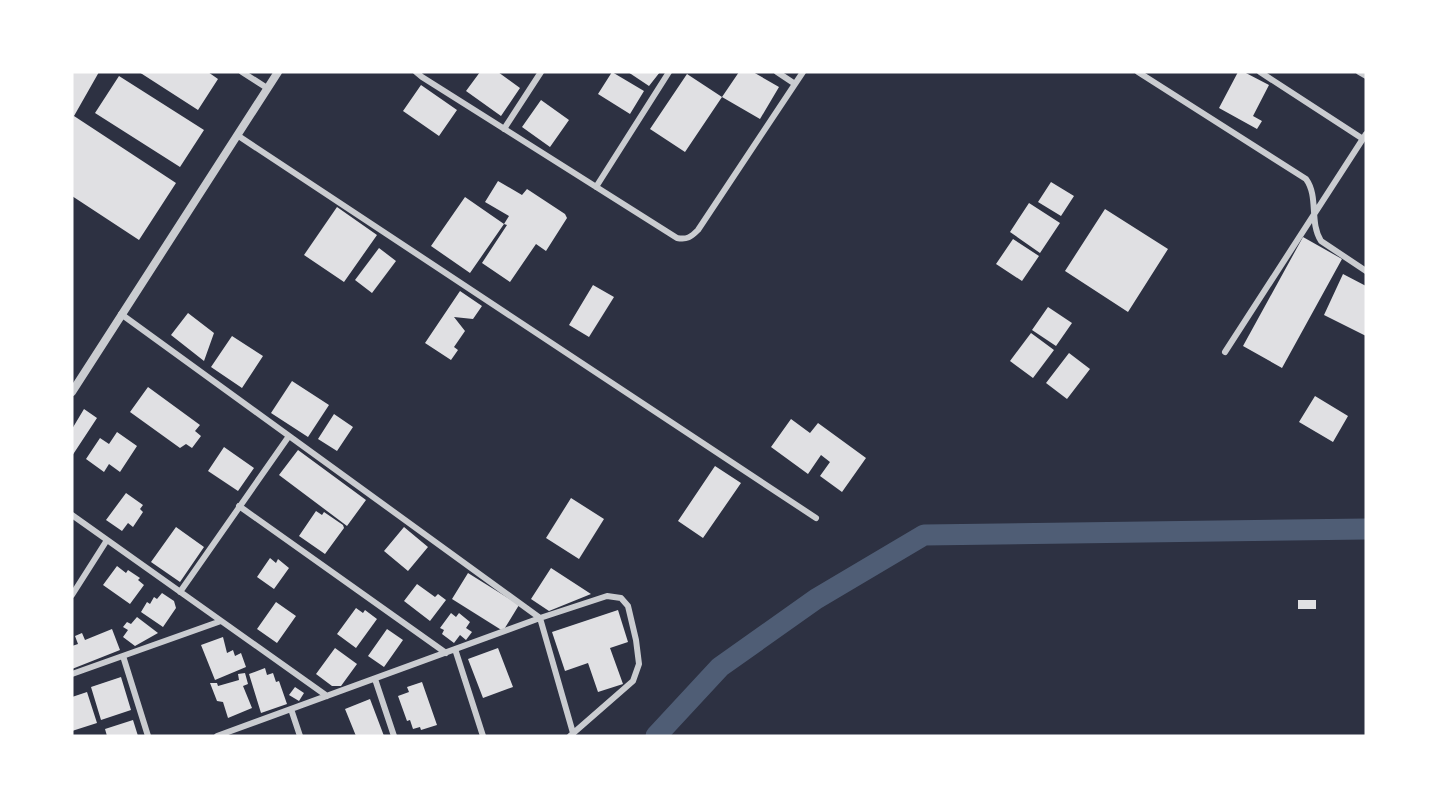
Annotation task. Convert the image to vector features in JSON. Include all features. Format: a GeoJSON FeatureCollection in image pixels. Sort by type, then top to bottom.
{"type":"FeatureCollection","features":[{"type":"Feature","properties":{"kind":"street"},"geometry":{"type":"LineString","coordinates":[[243,72],[268,88]]}},
{"type":"Feature","properties":{"kind":"street"},"geometry":{"type":"LineString","coordinates":[[72,392],[278,72]]}},
{"type":"Feature","properties":{"kind":"street"},"geometry":{"type":"LineString","coordinates":[[416,72],[677,239],[684,240],[698,230],[803,72]]}},
{"type":"Feature","properties":{"kind":"street"},"geometry":{"type":"LineString","coordinates":[[504,129],[541,72]]}},
{"type":"Feature","properties":{"kind":"street"},"geometry":{"type":"LineString","coordinates":[[596,187],[669,72]]}},
{"type":"Feature","properties":{"kind":"street"},"geometry":{"type":"LineString","coordinates":[[777,72],[795,83]]}},
{"type":"Feature","properties":{"kind":"street"},"geometry":{"type":"LineString","coordinates":[[1138,72],[1302,176],[1312,190],[1313,213],[1321,241],[1366,271]]}},
{"type":"Feature","properties":{"kind":"street"},"geometry":{"type":"LineString","coordinates":[[1225,352],[1365,136],[1260,72]]}},
{"type":"Feature","properties":{"kind":"street"},"geometry":{"type":"LineString","coordinates":[[1359,72],[1366,76]]}},
{"type":"Feature","properties":{"kind":"street"},"geometry":{"type":"LineString","coordinates":[[237,135],[816,518]]}},
{"type":"Feature","properties":{"kind":"street"},"geometry":{"type":"LineString","coordinates":[[121,314],[540,618],[571,734],[633,681],[639,664],[636,640],[628,606],[621,598],[607,596],[540,618],[217,736]]}},
{"type":"Feature","properties":{"kind":"street"},"geometry":{"type":"LineString","coordinates":[[180,592],[289,436]]}},
{"type":"Feature","properties":{"kind":"street"},"geometry":{"type":"LineString","coordinates":[[239,506],[446,653]]}},
{"type":"Feature","properties":{"kind":"street"},"geometry":{"type":"LineString","coordinates":[[72,515],[327,696]]}},
{"type":"Feature","properties":{"kind":"street"},"geometry":{"type":"LineString","coordinates":[[72,595],[107,540]]}},
{"type":"Feature","properties":{"kind":"street"},"geometry":{"type":"LineString","coordinates":[[72,674],[221,621]]}},
{"type":"Feature","properties":{"kind":"street"},"geometry":{"type":"LineString","coordinates":[[455,649],[483,736]]}},
{"type":"Feature","properties":{"kind":"street"},"geometry":{"type":"LineString","coordinates":[[123,656],[148,736]]}},
{"type":"Feature","properties":{"kind":"street"},"geometry":{"type":"LineString","coordinates":[[375,679],[394,736]]}},
{"type":"Feature","properties":{"kind":"street"},"geometry":{"type":"LineString","coordinates":[[291,709],[300,736]]}},
{"type":"Feature","properties":{"kind":"building"},"geometry":{"type":"Polygon","coordinates":[[[72,72],[99,72],[74,116],[176,183],[139,240],[72,196],[72,72]]]}},
{"type":"Feature","properties":{"kind":"building"},"geometry":{"type":"Polygon","coordinates":[[[139,72],[208,72],[218,79],[198,110],[139,72]]]}},
{"type":"Feature","properties":{"kind":"building"},"geometry":{"type":"Polygon","coordinates":[[[480,72],[498,72],[520,88],[501,116],[466,91],[480,72]]]}},
{"type":"Feature","properties":{"kind":"building"},"geometry":{"type":"Polygon","coordinates":[[[612,72],[644,91],[630,114],[598,94],[612,72]]]}},
{"type":"Feature","properties":{"kind":"building"},"geometry":{"type":"Polygon","coordinates":[[[628,72],[660,72],[649,86],[628,72]]]}},
{"type":"Feature","properties":{"kind":"building"},"geometry":{"type":"Polygon","coordinates":[[[739,72],[753,72],[779,87],[760,119],[722,97],[739,72]]]}},
{"type":"Feature","properties":{"kind":"building"},"geometry":{"type":"Polygon","coordinates":[[[1238,72],[1244,72],[1269,85],[1253,116],[1262,121],[1257,129],[1219,108],[1238,72]]]}},
{"type":"Feature","properties":{"kind":"building"},"geometry":{"type":"Polygon","coordinates":[[[687,74],[722,97],[685,152],[650,129],[687,74]]]}},
{"type":"Feature","properties":{"kind":"building"},"geometry":{"type":"Polygon","coordinates":[[[119,76],[204,130],[180,167],[95,113],[119,76]]]}},
{"type":"Feature","properties":{"kind":"building"},"geometry":{"type":"Polygon","coordinates":[[[421,85],[457,110],[439,136],[403,111],[421,85]]]}},
{"type":"Feature","properties":{"kind":"building"},"geometry":{"type":"Polygon","coordinates":[[[541,100],[569,120],[550,147],[522,127],[541,100]]]}},
{"type":"Feature","properties":{"kind":"building"},"geometry":{"type":"Polygon","coordinates":[[[498,181],[522,195],[527,189],[567,218],[546,251],[536,244],[510,282],[482,263],[507,225],[504,224],[509,216],[485,202],[498,181]]]}},
{"type":"Feature","properties":{"kind":"building"},"geometry":{"type":"Polygon","coordinates":[[[1051,182],[1074,196],[1061,216],[1038,202],[1051,182]]]}},
{"type":"Feature","properties":{"kind":"building"},"geometry":{"type":"Polygon","coordinates":[[[465,197],[504,224],[470,273],[431,246],[465,197]]]}},
{"type":"Feature","properties":{"kind":"building"},"geometry":{"type":"Polygon","coordinates":[[[1029,203],[1060,223],[1040,253],[1010,232],[1029,203]]]}},
{"type":"Feature","properties":{"kind":"building"},"geometry":{"type":"Polygon","coordinates":[[[337,207],[377,235],[344,282],[304,255],[337,207]]]}},
{"type":"Feature","properties":{"kind":"building"},"geometry":{"type":"Polygon","coordinates":[[[1105,209],[1168,249],[1128,312],[1065,271],[1105,209]]]}},
{"type":"Feature","properties":{"kind":"building"},"geometry":{"type":"Polygon","coordinates":[[[1303,237],[1342,259],[1282,368],[1243,346],[1303,237]]]}},
{"type":"Feature","properties":{"kind":"building"},"geometry":{"type":"Polygon","coordinates":[[[1013,239],[1039,256],[1022,281],[996,264],[1013,239]]]}},
{"type":"Feature","properties":{"kind":"building"},"geometry":{"type":"Polygon","coordinates":[[[379,248],[396,261],[372,293],[355,280],[379,248]]]}},
{"type":"Feature","properties":{"kind":"building"},"geometry":{"type":"Polygon","coordinates":[[[1343,274],[1366,286],[1366,336],[1324,315],[1343,274]]]}},
{"type":"Feature","properties":{"kind":"building"},"geometry":{"type":"Polygon","coordinates":[[[593,285],[614,297],[589,337],[569,325],[593,285]]]}},
{"type":"Feature","properties":{"kind":"building"},"geometry":{"type":"Polygon","coordinates":[[[460,291],[482,306],[473,319],[454,317],[465,331],[454,347],[458,350],[451,360],[425,343],[460,291]]]}},
{"type":"Feature","properties":{"kind":"building"},"geometry":{"type":"Polygon","coordinates":[[[1048,307],[1072,323],[1056,346],[1032,330],[1048,307]]]}},
{"type":"Feature","properties":{"kind":"building"},"geometry":{"type":"Polygon","coordinates":[[[188,313],[214,333],[204,361],[171,335],[188,313]]]}},
{"type":"Feature","properties":{"kind":"building"},"geometry":{"type":"Polygon","coordinates":[[[1031,333],[1054,350],[1033,378],[1010,361],[1031,333]]]}},
{"type":"Feature","properties":{"kind":"building"},"geometry":{"type":"Polygon","coordinates":[[[232,336],[263,356],[242,388],[211,367],[232,336]]]}},
{"type":"Feature","properties":{"kind":"building"},"geometry":{"type":"Polygon","coordinates":[[[1069,353],[1090,369],[1067,399],[1046,383],[1069,353]]]}},
{"type":"Feature","properties":{"kind":"building"},"geometry":{"type":"Polygon","coordinates":[[[292,381],[329,405],[308,437],[271,413],[292,381]]]}},
{"type":"Feature","properties":{"kind":"building"},"geometry":{"type":"Polygon","coordinates":[[[148,387],[200,425],[195,431],[201,436],[192,448],[186,444],[180,448],[130,412],[148,387]]]}},
{"type":"Feature","properties":{"kind":"building"},"geometry":{"type":"Polygon","coordinates":[[[1315,396],[1348,416],[1333,442],[1299,422],[1315,396]]]}},
{"type":"Feature","properties":{"kind":"building"},"geometry":{"type":"Polygon","coordinates":[[[84,409],[97,418],[72,456],[72,429],[84,409]]]}},
{"type":"Feature","properties":{"kind":"building"},"geometry":{"type":"Polygon","coordinates":[[[334,414],[353,427],[337,451],[318,439],[334,414]]]}},
{"type":"Feature","properties":{"kind":"building"},"geometry":{"type":"Polygon","coordinates":[[[791,419],[810,433],[818,423],[866,458],[842,492],[820,476],[830,462],[821,455],[808,474],[771,447],[791,419]]]}},
{"type":"Feature","properties":{"kind":"building"},"geometry":{"type":"Polygon","coordinates":[[[117,432],[137,446],[120,472],[109,464],[104,472],[86,459],[100,438],[109,444],[117,432]]]}},
{"type":"Feature","properties":{"kind":"building"},"geometry":{"type":"Polygon","coordinates":[[[224,447],[254,468],[238,491],[208,471],[224,447]]]}},
{"type":"Feature","properties":{"kind":"building"},"geometry":{"type":"Polygon","coordinates":[[[298,450],[366,500],[347,526],[279,475],[298,450]]]}},
{"type":"Feature","properties":{"kind":"building"},"geometry":{"type":"Polygon","coordinates":[[[715,466],[741,483],[703,538],[678,521],[715,466]]]}},
{"type":"Feature","properties":{"kind":"building"},"geometry":{"type":"Polygon","coordinates":[[[126,493],[143,505],[140,509],[143,512],[133,527],[128,523],[122,531],[106,520],[126,493]]]}},
{"type":"Feature","properties":{"kind":"building"},"geometry":{"type":"Polygon","coordinates":[[[571,498],[604,519],[579,559],[546,538],[571,498]]]}},
{"type":"Feature","properties":{"kind":"building"},"geometry":{"type":"Polygon","coordinates":[[[316,511],[322,515],[324,512],[344,528],[325,554],[299,536],[316,511]]]}},
{"type":"Feature","properties":{"kind":"building"},"geometry":{"type":"Polygon","coordinates":[[[176,527],[204,547],[180,582],[151,562],[176,527]]]}},
{"type":"Feature","properties":{"kind":"building"},"geometry":{"type":"Polygon","coordinates":[[[404,527],[428,547],[408,571],[384,551],[404,527]]]}},
{"type":"Feature","properties":{"kind":"building"},"geometry":{"type":"Polygon","coordinates":[[[270,558],[276,563],[278,559],[289,568],[274,589],[257,577],[270,558]]]}},
{"type":"Feature","properties":{"kind":"building"},"geometry":{"type":"Polygon","coordinates":[[[117,566],[140,578],[138,580],[144,585],[130,604],[103,585],[117,566]]]}},
{"type":"Feature","properties":{"kind":"building"},"geometry":{"type":"Polygon","coordinates":[[[551,568],[591,594],[549,611],[531,599],[551,568]]]}},
{"type":"Feature","properties":{"kind":"building"},"geometry":{"type":"Polygon","coordinates":[[[468,573],[519,605],[503,631],[452,599],[468,573]]]}},
{"type":"Feature","properties":{"kind":"building"},"geometry":{"type":"Polygon","coordinates":[[[417,584],[435,597],[438,594],[446,600],[430,621],[404,601],[417,584]]]}},
{"type":"Feature","properties":{"kind":"building"},"geometry":{"type":"Polygon","coordinates":[[[162,593],[174,601],[176,608],[163,627],[141,612],[147,602],[150,604],[154,597],[157,599],[162,593]]]}},
{"type":"Feature","properties":{"kind":"building"},"geometry":{"type":"Polygon","coordinates":[[[1298,600],[1316,600],[1316,609],[1298,609],[1298,600]]]}},
{"type":"Feature","properties":{"kind":"building"},"geometry":{"type":"Polygon","coordinates":[[[276,602],[296,616],[277,643],[257,629],[276,602]]]}},
{"type":"Feature","properties":{"kind":"building"},"geometry":{"type":"Polygon","coordinates":[[[356,608],[363,613],[365,610],[377,619],[356,648],[337,634],[356,608]]]}},
{"type":"Feature","properties":{"kind":"building"},"geometry":{"type":"Polygon","coordinates":[[[618,610],[628,642],[610,648],[623,684],[598,692],[588,663],[565,671],[552,632],[618,610]]]}},
{"type":"Feature","properties":{"kind":"building"},"geometry":{"type":"Polygon","coordinates":[[[451,613],[456,617],[459,613],[470,622],[466,628],[472,632],[466,640],[460,635],[454,643],[442,634],[444,630],[440,628],[451,613]]]}},
{"type":"Feature","properties":{"kind":"building"},"geometry":{"type":"Polygon","coordinates":[[[137,617],[158,633],[135,646],[123,637],[128,630],[123,627],[127,622],[131,624],[137,617]]]}},
{"type":"Feature","properties":{"kind":"building"},"geometry":{"type":"Polygon","coordinates":[[[112,629],[120,650],[72,669],[72,646],[78,644],[75,636],[82,633],[85,640],[112,629]]]}},
{"type":"Feature","properties":{"kind":"building"},"geometry":{"type":"Polygon","coordinates":[[[387,629],[403,640],[384,667],[368,656],[387,629]]]}},
{"type":"Feature","properties":{"kind":"building"},"geometry":{"type":"Polygon","coordinates":[[[223,637],[227,653],[233,650],[235,656],[241,653],[246,667],[215,680],[201,645],[223,637]]]}},
{"type":"Feature","properties":{"kind":"building"},"geometry":{"type":"Polygon","coordinates":[[[335,648],[357,664],[341,686],[332,686],[316,674],[335,648]]]}},
{"type":"Feature","properties":{"kind":"building"},"geometry":{"type":"Polygon","coordinates":[[[498,648],[513,687],[483,698],[468,659],[498,648]]]}},
{"type":"Feature","properties":{"kind":"building"},"geometry":{"type":"Polygon","coordinates":[[[265,668],[267,675],[273,673],[276,682],[279,681],[287,704],[261,713],[249,674],[265,668]]]}},
{"type":"Feature","properties":{"kind":"building"},"geometry":{"type":"Polygon","coordinates":[[[245,673],[248,684],[243,686],[252,708],[228,718],[223,702],[217,701],[210,683],[217,683],[218,686],[239,680],[238,674],[245,673]]]}},
{"type":"Feature","properties":{"kind":"building"},"geometry":{"type":"Polygon","coordinates":[[[121,677],[131,710],[101,720],[91,687],[121,677]]]}},
{"type":"Feature","properties":{"kind":"building"},"geometry":{"type":"Polygon","coordinates":[[[422,682],[437,725],[421,730],[420,727],[413,729],[410,720],[407,721],[398,696],[409,692],[407,687],[422,682]]]}},
{"type":"Feature","properties":{"kind":"building"},"geometry":{"type":"Polygon","coordinates":[[[295,687],[304,693],[299,701],[289,695],[295,687]]]}},
{"type":"Feature","properties":{"kind":"building"},"geometry":{"type":"Polygon","coordinates":[[[87,692],[97,723],[72,731],[72,697],[87,692]]]}},
{"type":"Feature","properties":{"kind":"building"},"geometry":{"type":"Polygon","coordinates":[[[370,699],[384,736],[356,736],[345,709],[370,699]]]}},
{"type":"Feature","properties":{"kind":"building"},"geometry":{"type":"Polygon","coordinates":[[[133,720],[138,736],[107,736],[105,729],[133,720]]]}},
{"type":"Feature","properties":{"kind":"waterway"},"geometry":{"type":"LineString","coordinates":[[656,736],[720,667],[816,599],[924,535],[1366,529]]}}]}
